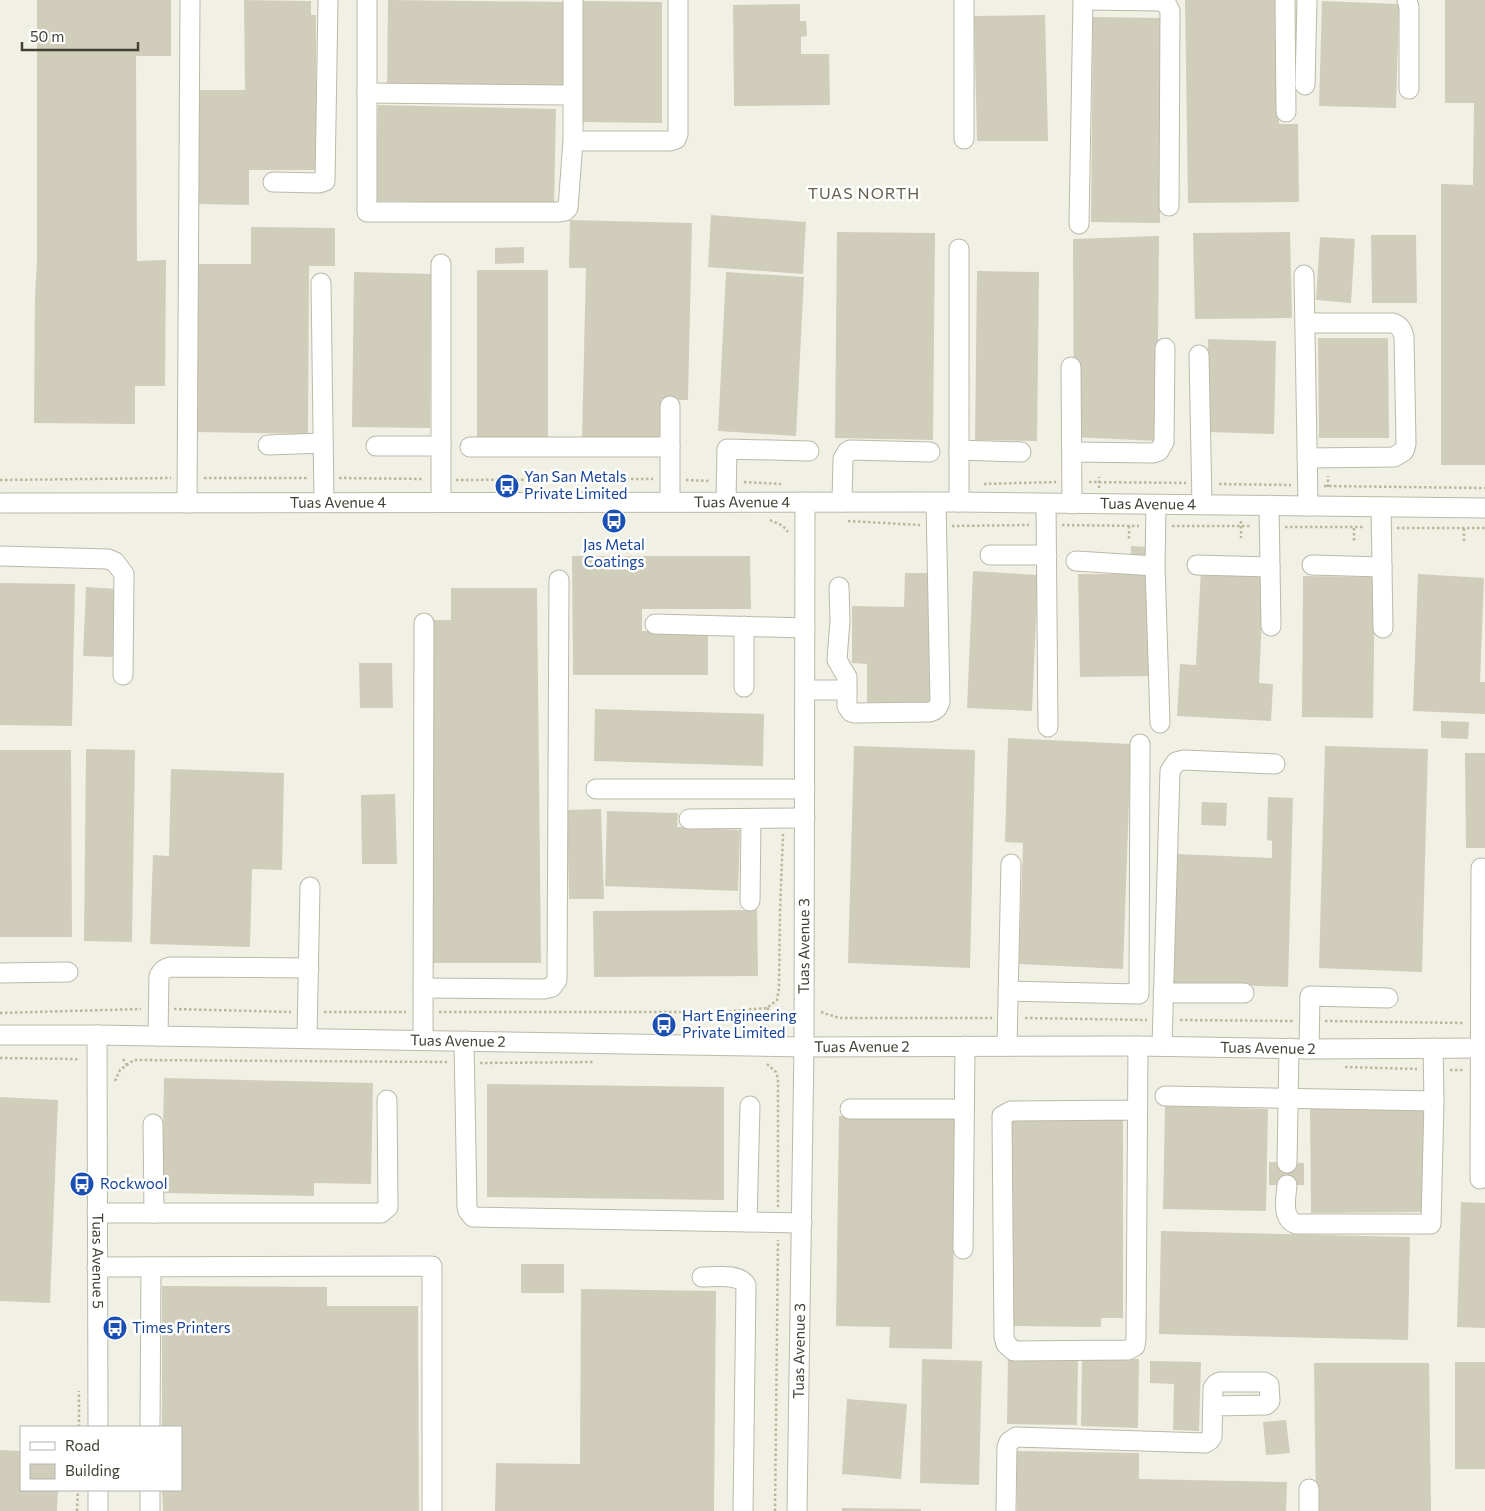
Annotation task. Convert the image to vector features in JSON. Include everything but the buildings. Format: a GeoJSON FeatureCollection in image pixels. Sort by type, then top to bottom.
{"type":"FeatureCollection","features":[{"type":"Feature","properties":{"kind":"street"},"geometry":{"type":"LineString","coordinates":[[187,503],[190,0]]}},
{"type":"Feature","properties":{"kind":"street"},"geometry":{"type":"LineString","coordinates":[[273,182],[319,183],[325,181],[328,0]]}},
{"type":"Feature","properties":{"kind":"street"},"geometry":{"type":"LineString","coordinates":[[367,0],[367,212],[558,212],[565,211],[568,208],[570,203],[574,141],[572,95],[573,0]]}},
{"type":"Feature","properties":{"kind":"street"},"geometry":{"type":"LineString","coordinates":[[574,141],[673,141],[677,137],[678,0]]}},
{"type":"Feature","properties":{"kind":"street"},"geometry":{"type":"LineString","coordinates":[[964,0],[964,139]]}},
{"type":"Feature","properties":{"kind":"street"},"geometry":{"type":"LineString","coordinates":[[1079,224],[1083,0]]}},
{"type":"Feature","properties":{"kind":"street"},"geometry":{"type":"LineString","coordinates":[[1087,0],[1161,1],[1170,11],[1169,206]]}},
{"type":"Feature","properties":{"kind":"street"},"geometry":{"type":"LineString","coordinates":[[1285,0],[1286,112]]}},
{"type":"Feature","properties":{"kind":"street"},"geometry":{"type":"LineString","coordinates":[[1305,85],[1306,0]]}},
{"type":"Feature","properties":{"kind":"street"},"geometry":{"type":"LineString","coordinates":[[1407,0],[1409,6],[1409,89]]}},
{"type":"Feature","properties":{"kind":"street"},"geometry":{"type":"LineString","coordinates":[[367,93],[572,95]]}},
{"type":"Feature","properties":{"kind":"street"},"geometry":{"type":"LineString","coordinates":[[959,249],[959,502]]}},
{"type":"Feature","properties":{"kind":"street"},"geometry":{"type":"LineString","coordinates":[[441,264],[441,502]]}},
{"type":"Feature","properties":{"kind":"street"},"geometry":{"type":"LineString","coordinates":[[1304,275],[1308,506]]}},
{"type":"Feature","properties":{"kind":"street"},"geometry":{"type":"LineString","coordinates":[[321,283],[324,502]]}},
{"type":"Feature","properties":{"kind":"street"},"geometry":{"type":"LineString","coordinates":[[1305,323],[1393,322],[1399,326],[1402,330],[1404,356],[1406,444],[1404,451],[1394,457],[1307,458]]}},
{"type":"Feature","properties":{"kind":"street"},"geometry":{"type":"LineString","coordinates":[[1072,452],[1153,453],[1159,451],[1164,442],[1165,348]]}},
{"type":"Feature","properties":{"kind":"street"},"geometry":{"type":"LineString","coordinates":[[1199,355],[1202,504]]}},
{"type":"Feature","properties":{"kind":"street"},"geometry":{"type":"LineString","coordinates":[[1071,367],[1072,504]]}},
{"type":"Feature","properties":{"kind":"street"},"geometry":{"type":"LineString","coordinates":[[670,406],[670,502]]}},
{"type":"Feature","properties":{"kind":"street"},"geometry":{"type":"LineString","coordinates":[[268,445],[323,443]]}},
{"type":"Feature","properties":{"kind":"street"},"geometry":{"type":"LineString","coordinates":[[376,446],[441,446]]}},
{"type":"Feature","properties":{"kind":"street"},"geometry":{"type":"LineString","coordinates":[[470,447],[670,447]]}},
{"type":"Feature","properties":{"kind":"street"},"geometry":{"type":"LineString","coordinates":[[726,502],[727,449],[809,451]]}},
{"type":"Feature","properties":{"kind":"street"},"geometry":{"type":"LineString","coordinates":[[842,502],[843,459],[850,450],[930,452]]}},
{"type":"Feature","properties":{"kind":"street"},"geometry":{"type":"LineString","coordinates":[[959,450],[1021,452]]}},
{"type":"Feature","properties":{"kind":"street","name":"Tuas Avenue 3"},"geometry":{"type":"LineString","coordinates":[[797,1511],[804,1047],[805,502]]}},
{"type":"Feature","properties":{"kind":"street"},"geometry":{"type":"LineString","coordinates":[[839,587],[838,660],[846,674],[847,706],[851,712],[930,712],[938,707],[940,692],[936,502]]}},
{"type":"Feature","properties":{"kind":"street","name":"Tuas Avenue 4"},"geometry":{"type":"LineString","coordinates":[[0,503],[959,502],[1485,508]]}},
{"type":"Feature","properties":{"kind":"street"},"geometry":{"type":"LineString","coordinates":[[1046,504],[1048,727]]}},
{"type":"Feature","properties":{"kind":"street"},"geometry":{"type":"LineString","coordinates":[[1156,505],[1155,566],[1160,723]]}},
{"type":"Feature","properties":{"kind":"street"},"geometry":{"type":"LineString","coordinates":[[1270,505],[1271,626]]}},
{"type":"Feature","properties":{"kind":"street"},"geometry":{"type":"LineString","coordinates":[[1381,506],[1383,628]]}},
{"type":"Feature","properties":{"kind":"street"},"geometry":{"type":"LineString","coordinates":[[990,555],[1047,555]]}},
{"type":"Feature","properties":{"kind":"street"},"geometry":{"type":"LineString","coordinates":[[0,556],[108,558],[115,562],[124,574],[123,675]]}},
{"type":"Feature","properties":{"kind":"street"},"geometry":{"type":"LineString","coordinates":[[1076,561],[1155,566]]}},
{"type":"Feature","properties":{"kind":"street"},"geometry":{"type":"LineString","coordinates":[[1197,566],[1270,567]]}},
{"type":"Feature","properties":{"kind":"street"},"geometry":{"type":"LineString","coordinates":[[1312,566],[1382,567]]}},
{"type":"Feature","properties":{"kind":"street"},"geometry":{"type":"LineString","coordinates":[[423,988],[544,989],[552,987],[557,980],[559,580]]}},
{"type":"Feature","properties":{"kind":"street"},"geometry":{"type":"LineString","coordinates":[[423,1040],[424,623]]}},
{"type":"Feature","properties":{"kind":"street"},"geometry":{"type":"LineString","coordinates":[[655,624],[805,628]]}},
{"type":"Feature","properties":{"kind":"street"},"geometry":{"type":"LineString","coordinates":[[744,626],[744,687]]}},
{"type":"Feature","properties":{"kind":"street"},"geometry":{"type":"LineString","coordinates":[[805,690],[847,690]]}},
{"type":"Feature","properties":{"kind":"street"},"geometry":{"type":"LineString","coordinates":[[1008,991],[1139,994],[1140,744]]}},
{"type":"Feature","properties":{"kind":"street"},"geometry":{"type":"LineString","coordinates":[[1162,1046],[1170,771],[1176,762],[1184,760],[1274,764]]}},
{"type":"Feature","properties":{"kind":"street"},"geometry":{"type":"LineString","coordinates":[[596,789],[805,789]]}},
{"type":"Feature","properties":{"kind":"street"},"geometry":{"type":"LineString","coordinates":[[689,819],[805,818]]}},
{"type":"Feature","properties":{"kind":"street"},"geometry":{"type":"LineString","coordinates":[[750,901],[751,819]]}},
{"type":"Feature","properties":{"kind":"street"},"geometry":{"type":"LineString","coordinates":[[1007,1046],[1011,864]]}},
{"type":"Feature","properties":{"kind":"street"},"geometry":{"type":"LineString","coordinates":[[1480,1179],[1483,1100],[1481,868]]}},
{"type":"Feature","properties":{"kind":"street"},"geometry":{"type":"LineString","coordinates":[[307,1038],[310,887]]}},
{"type":"Feature","properties":{"kind":"street"},"geometry":{"type":"LineString","coordinates":[[158,1036],[160,976],[165,968],[308,968]]}},
{"type":"Feature","properties":{"kind":"street"},"geometry":{"type":"LineString","coordinates":[[0,973],[68,972]]}},
{"type":"Feature","properties":{"kind":"street"},"geometry":{"type":"LineString","coordinates":[[1163,993],[1244,993]]}},
{"type":"Feature","properties":{"kind":"street"},"geometry":{"type":"LineString","coordinates":[[1308,1049],[1310,996],[1388,998]]}},
{"type":"Feature","properties":{"kind":"street","name":"Tuas Avenue 2"},"geometry":{"type":"LineString","coordinates":[[0,1035],[97,1034],[804,1047],[1162,1046],[1308,1049],[1483,1048]]}},
{"type":"Feature","properties":{"kind":"street","name":"Tuas Avenue 5"},"geometry":{"type":"LineString","coordinates":[[97,1034],[98,1426]]}},
{"type":"Feature","properties":{"kind":"street"},"geometry":{"type":"LineString","coordinates":[[464,1041],[467,1207],[473,1216],[802,1224]]}},
{"type":"Feature","properties":{"kind":"street"},"geometry":{"type":"LineString","coordinates":[[963,1249],[965,1046]]}},
{"type":"Feature","properties":{"kind":"street"},"geometry":{"type":"LineString","coordinates":[[1137,1110],[1011,1111],[1002,1116],[1004,1337],[1006,1344],[1014,1351],[1128,1350],[1135,1346],[1138,1046]]}},
{"type":"Feature","properties":{"kind":"street"},"geometry":{"type":"LineString","coordinates":[[1287,1163],[1289,1048]]}},
{"type":"Feature","properties":{"kind":"street"},"geometry":{"type":"LineString","coordinates":[[1286,1184],[1286,1215],[1288,1220],[1296,1224],[1431,1224],[1434,1101],[1433,1048]]}},
{"type":"Feature","properties":{"kind":"street"},"geometry":{"type":"LineString","coordinates":[[1166,1096],[1434,1101]]}},
{"type":"Feature","properties":{"kind":"street"},"geometry":{"type":"LineString","coordinates":[[97,1213],[381,1213],[388,1207],[388,1100]]}},
{"type":"Feature","properties":{"kind":"street"},"geometry":{"type":"LineString","coordinates":[[748,1222],[750,1106]]}},
{"type":"Feature","properties":{"kind":"street"},"geometry":{"type":"LineString","coordinates":[[850,1109],[964,1109]]}},
{"type":"Feature","properties":{"kind":"street"},"geometry":{"type":"LineString","coordinates":[[153,1124],[154,1213]]}},
{"type":"Feature","properties":{"kind":"street"},"geometry":{"type":"LineString","coordinates":[[97,1267],[432,1266],[432,1511]]}},
{"type":"Feature","properties":{"kind":"street"},"geometry":{"type":"LineString","coordinates":[[150,1426],[151,1267]]}},
{"type":"Feature","properties":{"kind":"street"},"geometry":{"type":"LineString","coordinates":[[702,1277],[737,1278],[744,1282],[746,1286],[743,1511]]}},
{"type":"Feature","properties":{"kind":"street"},"geometry":{"type":"LineString","coordinates":[[1006,1511],[1007,1447],[1012,1439],[1016,1437],[1205,1443],[1212,1437],[1213,1406]]}},
{"type":"Feature","properties":{"kind":"street"},"geometry":{"type":"LineString","coordinates":[[1309,1489],[1309,1511]]}},
{"type":"Feature","properties":{"kind":"street"},"geometry":{"type":"LineString","coordinates":[[98,1491],[98,1511]]}},
{"type":"Feature","properties":{"kind":"street"},"geometry":{"type":"LineString","coordinates":[[150,1491],[150,1511]]}},
{"type":"Feature","properties":{"kind":"path"},"geometry":{"type":"LineString","coordinates":[[767,1008],[773,1014]]}},
{"type":"Feature","properties":{"kind":"path"},"geometry":{"type":"LineString","coordinates":[[0,1058],[74,1059],[81,1060],[82,1064]]}},
{"type":"Feature","properties":{"kind":"path"},"geometry":{"type":"LineString","coordinates":[[123,1059],[128,1065]]}},
{"type":"Feature","properties":{"kind":"path"},"geometry":{"type":"LineString","coordinates":[[115,1089],[115,1080],[120,1070],[134,1060],[465,1063],[603,1062]]}},
{"type":"Feature","properties":{"kind":"path"},"geometry":{"type":"LineString","coordinates":[[760,1062],[772,1067],[778,1079],[779,1223],[775,1511]]}},
{"type":"Feature","properties":{"kind":"path"},"geometry":{"type":"LineString","coordinates":[[77,1511],[78,1491]]}},
{"type":"Feature","properties":{"kind":"place","name":"Yan San Metals Private Limited"},"geometry":{"type":"Point","coordinates":[507,486]}},
{"type":"Feature","properties":{"kind":"place","name":"Jas Metal Coatings"},"geometry":{"type":"Point","coordinates":[614,521]}},
{"type":"Feature","properties":{"kind":"place","name":"Hart Engineering Private Limited"},"geometry":{"type":"Point","coordinates":[664,1025]}},
{"type":"Feature","properties":{"kind":"place","name":"Rockwool"},"geometry":{"type":"Point","coordinates":[82,1184]}},
{"type":"Feature","properties":{"kind":"place","name":"Times Printers"},"geometry":{"type":"Point","coordinates":[115,1328]}},
{"type":"Feature","properties":{"kind":"district","name":"TUAS NORTH"},"geometry":{"type":"Point","coordinates":[864,193]}}]}
